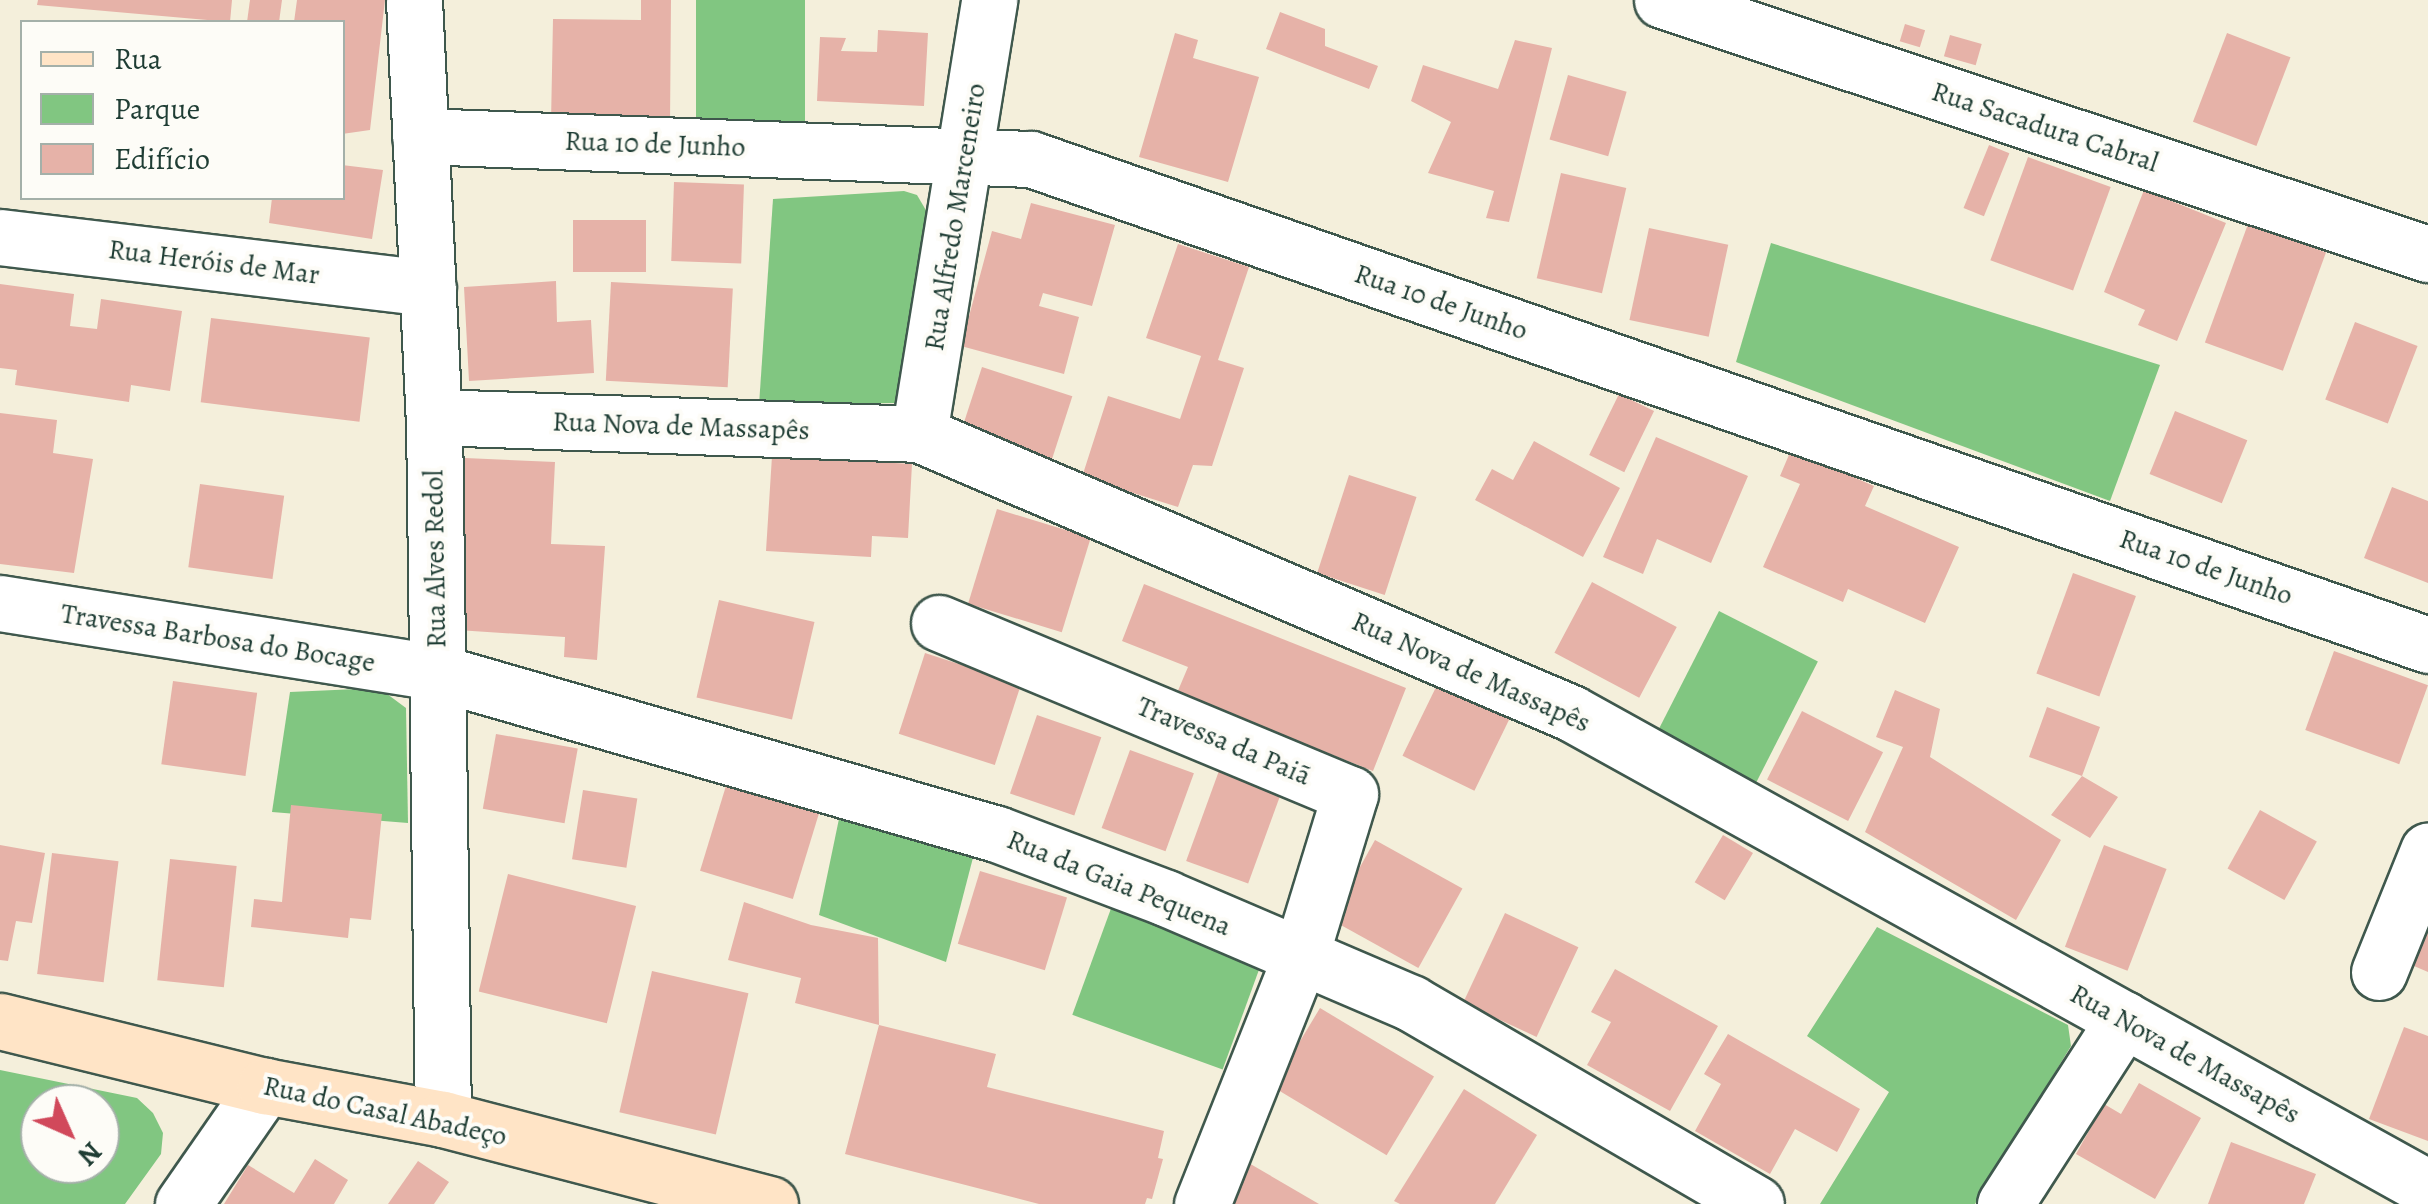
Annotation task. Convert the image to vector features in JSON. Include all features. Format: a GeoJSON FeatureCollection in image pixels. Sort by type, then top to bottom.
{"type":"FeatureCollection","features":[{"type":"Feature","properties":{"kind":"street","name":"Rua Alves Redol"},"geometry":{"type":"LineString","coordinates":[[414,0],[434,417],[442,1119]]}},
{"type":"Feature","properties":{"kind":"street","name":"Rua Alfredo Marceneiro"},"geometry":{"type":"LineString","coordinates":[[919,434],[989,0]]}},
{"type":"Feature","properties":{"kind":"street","name":"Rua Sacadura Cabral"},"geometry":{"type":"LineString","coordinates":[[1662,0],[2428,254]]}},
{"type":"Feature","properties":{"kind":"street","name":"Rua 10 de Junho"},"geometry":{"type":"LineString","coordinates":[[420,136],[1031,159],[2428,645]]}},
{"type":"Feature","properties":{"kind":"street","name":"Rua Heróis de Mar"},"geometry":{"type":"LineString","coordinates":[[0,237],[428,288]]}},
{"type":"Feature","properties":{"kind":"street","name":"Rua Nova de Massapês"},"geometry":{"type":"LineString","coordinates":[[434,417],[919,434],[1571,713],[2428,1188]]}},
{"type":"Feature","properties":{"kind":"street","name":"Travessa Barbosa do Bocage"},"geometry":{"type":"LineString","coordinates":[[0,603],[436,672]]}},
{"type":"Feature","properties":{"kind":"street","name":"Travessa da Paiã"},"geometry":{"type":"LineString","coordinates":[[939,622],[1350,794],[1300,958]]}},
{"type":"Feature","properties":{"kind":"street","name":"Rua da Gaia Pequena"},"geometry":{"type":"LineString","coordinates":[[436,672],[998,834],[1166,898],[1411,1004],[1756,1204]]}},
{"type":"Feature","properties":{"kind":"street"},"geometry":{"type":"LineString","coordinates":[[2379,972],[2428,851]]}},
{"type":"Feature","properties":{"kind":"street"},"geometry":{"type":"LineString","coordinates":[[1202,1204],[1300,958]]}},
{"type":"Feature","properties":{"kind":"street"},"geometry":{"type":"LineString","coordinates":[[2005,1204],[2124,1019]]}},
{"type":"Feature","properties":{"kind":"street","name":"Rua do Casal Abadeço"},"geometry":{"type":"LineString","coordinates":[[0,1021],[265,1086],[442,1119],[676,1193],[770,1204]]}},
{"type":"Feature","properties":{"kind":"street"},"geometry":{"type":"LineString","coordinates":[[183,1204],[265,1086]]}},
{"type":"Feature","properties":{"kind":"green space"},"geometry":{"type":"Polygon","coordinates":[[[696,0],[805,0],[805,124],[696,124],[696,0]]]}},
{"type":"Feature","properties":{"kind":"green space"},"geometry":{"type":"Polygon","coordinates":[[[904,191],[917,195],[927,212],[909,387],[895,403],[759,405],[773,199],[904,191]]]}},
{"type":"Feature","properties":{"kind":"green space"},"geometry":{"type":"Polygon","coordinates":[[[1771,243],[2160,365],[2110,501],[1736,362],[1771,243]]]}},
{"type":"Feature","properties":{"kind":"green space"},"geometry":{"type":"Polygon","coordinates":[[[1719,611],[1818,661],[1753,790],[1654,739],[1719,611]]]}},
{"type":"Feature","properties":{"kind":"green space"},"geometry":{"type":"Polygon","coordinates":[[[379,688],[406,708],[408,823],[272,812],[290,692],[379,688]]]}},
{"type":"Feature","properties":{"kind":"green space"},"geometry":{"type":"Polygon","coordinates":[[[840,814],[976,846],[946,962],[819,915],[840,814]]]}},
{"type":"Feature","properties":{"kind":"green space"},"geometry":{"type":"Polygon","coordinates":[[[1113,903],[1263,958],[1223,1070],[1072,1015],[1113,903]]]}},
{"type":"Feature","properties":{"kind":"green space"},"geometry":{"type":"Polygon","coordinates":[[[1877,927],[2068,1025],[2071,1046],[1975,1204],[1820,1204],[1889,1092],[1807,1036],[1877,927]]]}},
{"type":"Feature","properties":{"kind":"green space"},"geometry":{"type":"Polygon","coordinates":[[[0,1070],[68,1084],[20,1084],[20,1184],[120,1184],[120,1095],[137,1098],[153,1113],[163,1133],[161,1154],[125,1204],[0,1204],[0,1070]]]}},
{"type":"Feature","properties":{"kind":"building"},"geometry":{"type":"Polygon","coordinates":[[[38,0],[232,0],[230,20],[37,5],[38,0]]]}},
{"type":"Feature","properties":{"kind":"building"},"geometry":{"type":"Polygon","coordinates":[[[250,0],[282,0],[279,20],[247,20],[250,0]]]}},
{"type":"Feature","properties":{"kind":"building"},"geometry":{"type":"Polygon","coordinates":[[[297,0],[385,0],[370,130],[345,134],[345,20],[294,20],[297,0]]]}},
{"type":"Feature","properties":{"kind":"building"},"geometry":{"type":"Polygon","coordinates":[[[641,0],[671,0],[670,124],[551,122],[553,19],[641,20],[641,0]]]}},
{"type":"Feature","properties":{"kind":"building"},"geometry":{"type":"Polygon","coordinates":[[[1280,12],[1325,29],[1325,46],[1378,66],[1369,89],[1266,49],[1280,12]]]}},
{"type":"Feature","properties":{"kind":"building"},"geometry":{"type":"Polygon","coordinates":[[[1905,24],[1925,30],[1920,47],[1900,41],[1905,24]]]}},
{"type":"Feature","properties":{"kind":"building"},"geometry":{"type":"Polygon","coordinates":[[[878,30],[928,33],[924,106],[817,101],[820,37],[846,38],[841,51],[877,52],[878,30]]]}},
{"type":"Feature","properties":{"kind":"building"},"geometry":{"type":"Polygon","coordinates":[[[1175,33],[1198,40],[1193,58],[1259,77],[1228,182],[1139,157],[1175,33]]]}},
{"type":"Feature","properties":{"kind":"building"},"geometry":{"type":"Polygon","coordinates":[[[2227,33],[2290,57],[2256,146],[2193,122],[2227,33]]]}},
{"type":"Feature","properties":{"kind":"building"},"geometry":{"type":"Polygon","coordinates":[[[1950,35],[1982,44],[1976,65],[1944,56],[1950,35]]]}},
{"type":"Feature","properties":{"kind":"building"},"geometry":{"type":"Polygon","coordinates":[[[1515,40],[1552,48],[1509,222],[1486,218],[1494,191],[1428,173],[1451,122],[1411,101],[1423,65],[1498,89],[1515,40]]]}},
{"type":"Feature","properties":{"kind":"building"},"geometry":{"type":"Polygon","coordinates":[[[1568,75],[1627,92],[1608,156],[1550,139],[1568,75]]]}},
{"type":"Feature","properties":{"kind":"building"},"geometry":{"type":"Polygon","coordinates":[[[1989,145],[2009,153],[1984,216],[1964,208],[1989,145]]]}},
{"type":"Feature","properties":{"kind":"building"},"geometry":{"type":"Polygon","coordinates":[[[2028,157],[2111,187],[2073,290],[1990,260],[2028,157]]]}},
{"type":"Feature","properties":{"kind":"building"},"geometry":{"type":"Polygon","coordinates":[[[345,165],[383,170],[372,239],[269,223],[272,200],[345,200],[345,165]]]}},
{"type":"Feature","properties":{"kind":"building"},"geometry":{"type":"Polygon","coordinates":[[[1561,173],[1626,188],[1602,293],[1537,278],[1561,173]]]}},
{"type":"Feature","properties":{"kind":"building"},"geometry":{"type":"Polygon","coordinates":[[[674,182],[744,184],[741,263],[671,261],[674,182]]]}},
{"type":"Feature","properties":{"kind":"building"},"geometry":{"type":"Polygon","coordinates":[[[2144,190],[2226,223],[2177,341],[2138,325],[2145,310],[2104,292],[2144,190]]]}},
{"type":"Feature","properties":{"kind":"building"},"geometry":{"type":"Polygon","coordinates":[[[1031,203],[1115,225],[1092,306],[1043,293],[1039,306],[1079,317],[1064,374],[961,346],[992,231],[1021,239],[1031,203]]]}},
{"type":"Feature","properties":{"kind":"building"},"geometry":{"type":"Polygon","coordinates":[[[573,220],[646,220],[646,272],[573,272],[573,220]]]}},
{"type":"Feature","properties":{"kind":"building"},"geometry":{"type":"Polygon","coordinates":[[[2248,224],[2326,252],[2283,371],[2205,342],[2248,224]]]}},
{"type":"Feature","properties":{"kind":"building"},"geometry":{"type":"Polygon","coordinates":[[[1649,228],[1728,245],[1709,337],[1629,320],[1649,228]]]}},
{"type":"Feature","properties":{"kind":"building"},"geometry":{"type":"Polygon","coordinates":[[[1178,244],[1249,267],[1218,360],[1244,368],[1212,466],[1193,465],[1178,507],[1082,477],[1108,396],[1180,419],[1201,356],[1146,338],[1178,244]]]}},
{"type":"Feature","properties":{"kind":"building"},"geometry":{"type":"Polygon","coordinates":[[[556,281],[557,322],[591,320],[594,373],[469,381],[464,287],[556,281]]]}},
{"type":"Feature","properties":{"kind":"building"},"geometry":{"type":"Polygon","coordinates":[[[611,282],[733,288],[728,387],[606,381],[611,282]]]}},
{"type":"Feature","properties":{"kind":"building"},"geometry":{"type":"Polygon","coordinates":[[[0,284],[74,294],[70,326],[97,329],[101,299],[182,311],[170,391],[131,385],[129,402],[15,385],[17,370],[0,368],[0,284]]]}},
{"type":"Feature","properties":{"kind":"building"},"geometry":{"type":"Polygon","coordinates":[[[211,318],[370,337],[359,422],[201,402],[211,318]]]}},
{"type":"Feature","properties":{"kind":"building"},"geometry":{"type":"Polygon","coordinates":[[[2355,322],[2418,346],[2388,423],[2325,399],[2355,322]]]}},
{"type":"Feature","properties":{"kind":"building"},"geometry":{"type":"Polygon","coordinates":[[[982,367],[1072,396],[1052,459],[962,430],[982,367]]]}},
{"type":"Feature","properties":{"kind":"building"},"geometry":{"type":"Polygon","coordinates":[[[1619,394],[1654,411],[1624,472],[1589,455],[1619,394]]]}},
{"type":"Feature","properties":{"kind":"building"},"geometry":{"type":"Polygon","coordinates":[[[2175,411],[2247,440],[2222,503],[2150,474],[2175,411]]]}},
{"type":"Feature","properties":{"kind":"building"},"geometry":{"type":"Polygon","coordinates":[[[0,413],[57,420],[53,453],[93,459],[74,573],[0,564],[0,413]]]}},
{"type":"Feature","properties":{"kind":"building"},"geometry":{"type":"Polygon","coordinates":[[[1656,437],[1748,476],[1711,563],[1657,539],[1643,574],[1603,557],[1656,437]]]}},
{"type":"Feature","properties":{"kind":"building"},"geometry":{"type":"Polygon","coordinates":[[[1534,441],[1620,488],[1583,557],[1475,500],[1492,469],[1513,480],[1534,441]]]}},
{"type":"Feature","properties":{"kind":"building"},"geometry":{"type":"Polygon","coordinates":[[[1791,450],[1874,486],[1865,506],[1959,547],[1925,623],[1848,589],[1843,602],[1763,567],[1800,484],[1780,476],[1791,450]]]}},
{"type":"Feature","properties":{"kind":"building"},"geometry":{"type":"Polygon","coordinates":[[[772,456],[912,464],[908,538],[872,536],[871,557],[766,551],[772,456]]]}},
{"type":"Feature","properties":{"kind":"building"},"geometry":{"type":"Polygon","coordinates":[[[465,458],[555,462],[551,544],[605,546],[597,660],[564,657],[565,637],[457,630],[465,458]]]}},
{"type":"Feature","properties":{"kind":"building"},"geometry":{"type":"Polygon","coordinates":[[[1349,475],[1417,497],[1385,595],[1317,573],[1349,475]]]}},
{"type":"Feature","properties":{"kind":"building"},"geometry":{"type":"Polygon","coordinates":[[[200,484],[284,496],[272,579],[188,567],[200,484]]]}},
{"type":"Feature","properties":{"kind":"building"},"geometry":{"type":"Polygon","coordinates":[[[2392,487],[2428,501],[2428,583],[2364,558],[2392,487]]]}},
{"type":"Feature","properties":{"kind":"building"},"geometry":{"type":"Polygon","coordinates":[[[997,509],[1091,538],[1062,632],[968,604],[997,509]]]}},
{"type":"Feature","properties":{"kind":"building"},"geometry":{"type":"Polygon","coordinates":[[[2073,573],[2136,596],[2099,696],[2036,674],[2073,573]]]}},
{"type":"Feature","properties":{"kind":"building"},"geometry":{"type":"Polygon","coordinates":[[[1592,582],[1677,627],[1639,698],[1554,653],[1592,582]]]}},
{"type":"Feature","properties":{"kind":"building"},"geometry":{"type":"Polygon","coordinates":[[[1144,584],[1406,688],[1373,771],[1177,693],[1188,667],[1122,641],[1144,584]]]}},
{"type":"Feature","properties":{"kind":"building"},"geometry":{"type":"Polygon","coordinates":[[[719,600],[814,622],[792,719],[697,697],[719,600]]]}},
{"type":"Feature","properties":{"kind":"building"},"geometry":{"type":"Polygon","coordinates":[[[2334,651],[2428,685],[2399,764],[2305,730],[2334,651]]]}},
{"type":"Feature","properties":{"kind":"building"},"geometry":{"type":"Polygon","coordinates":[[[925,653],[1021,684],[995,765],[899,734],[925,653]]]}},
{"type":"Feature","properties":{"kind":"building"},"geometry":{"type":"Polygon","coordinates":[[[173,681],[257,693],[245,776],[161,764],[173,681]]]}},
{"type":"Feature","properties":{"kind":"building"},"geometry":{"type":"Polygon","coordinates":[[[1438,683],[1510,718],[1474,791],[1402,756],[1438,683]]]}},
{"type":"Feature","properties":{"kind":"building"},"geometry":{"type":"Polygon","coordinates":[[[1895,690],[1940,709],[1930,757],[2061,840],[2016,920],[1865,832],[1903,747],[1876,737],[1895,690]]]}},
{"type":"Feature","properties":{"kind":"building"},"geometry":{"type":"Polygon","coordinates":[[[2047,707],[2100,727],[2082,776],[2029,757],[2047,707]]]}},
{"type":"Feature","properties":{"kind":"building"},"geometry":{"type":"Polygon","coordinates":[[[1802,711],[1883,752],[1848,821],[1767,780],[1802,711]]]}},
{"type":"Feature","properties":{"kind":"building"},"geometry":{"type":"Polygon","coordinates":[[[1037,715],[1101,737],[1074,816],[1010,793],[1037,715]]]}},
{"type":"Feature","properties":{"kind":"building"},"geometry":{"type":"Polygon","coordinates":[[[496,734],[578,748],[565,823],[483,809],[496,734]]]}},
{"type":"Feature","properties":{"kind":"building"},"geometry":{"type":"Polygon","coordinates":[[[1130,750],[1194,773],[1166,851],[1102,828],[1130,750]]]}},
{"type":"Feature","properties":{"kind":"building"},"geometry":{"type":"Polygon","coordinates":[[[1220,768],[1282,791],[1248,884],[1186,861],[1220,768]]]}},
{"type":"Feature","properties":{"kind":"building"},"geometry":{"type":"Polygon","coordinates":[[[729,776],[822,804],[793,899],[700,871],[729,776]]]}},
{"type":"Feature","properties":{"kind":"building"},"geometry":{"type":"Polygon","coordinates":[[[2082,776],[2118,797],[2090,838],[2051,815],[2082,776]]]}},
{"type":"Feature","properties":{"kind":"building"},"geometry":{"type":"Polygon","coordinates":[[[583,790],[637,799],[626,868],[572,859],[583,790]]]}},
{"type":"Feature","properties":{"kind":"building"},"geometry":{"type":"Polygon","coordinates":[[[291,805],[382,814],[371,920],[350,918],[348,938],[251,927],[254,899],[282,902],[291,805]]]}},
{"type":"Feature","properties":{"kind":"building"},"geometry":{"type":"Polygon","coordinates":[[[2260,810],[2317,842],[2284,900],[2228,869],[2260,810]]]}},
{"type":"Feature","properties":{"kind":"building"},"geometry":{"type":"Polygon","coordinates":[[[1723,835],[1753,853],[1725,900],[1695,882],[1723,835]]]}},
{"type":"Feature","properties":{"kind":"building"},"geometry":{"type":"Polygon","coordinates":[[[1375,840],[1462,888],[1418,968],[1331,920],[1375,840]]]}},
{"type":"Feature","properties":{"kind":"building"},"geometry":{"type":"Polygon","coordinates":[[[0,845],[45,853],[32,923],[16,921],[8,961],[0,960],[0,845]]]}},
{"type":"Feature","properties":{"kind":"building"},"geometry":{"type":"Polygon","coordinates":[[[2104,845],[2167,869],[2127,971],[2065,947],[2104,845]]]}},
{"type":"Feature","properties":{"kind":"building"},"geometry":{"type":"Polygon","coordinates":[[[52,853],[119,861],[104,982],[37,974],[52,853]]]}},
{"type":"Feature","properties":{"kind":"building"},"geometry":{"type":"Polygon","coordinates":[[[170,859],[237,866],[224,987],[157,980],[170,859]]]}},
{"type":"Feature","properties":{"kind":"building"},"geometry":{"type":"Polygon","coordinates":[[[980,871],[1067,898],[1045,970],[958,944],[980,871]]]}},
{"type":"Feature","properties":{"kind":"building"},"geometry":{"type":"Polygon","coordinates":[[[508,874],[636,906],[607,1023],[479,991],[508,874]]]}},
{"type":"Feature","properties":{"kind":"building"},"geometry":{"type":"Polygon","coordinates":[[[744,902],[811,925],[878,938],[879,1025],[795,1003],[801,978],[728,960],[744,902]]]}},
{"type":"Feature","properties":{"kind":"building"},"geometry":{"type":"Polygon","coordinates":[[[1505,913],[1578,947],[1537,1037],[1463,1003],[1505,913]]]}},
{"type":"Feature","properties":{"kind":"building"},"geometry":{"type":"Polygon","coordinates":[[[2428,915],[2428,972],[2407,963],[2428,915]]]}},
{"type":"Feature","properties":{"kind":"building"},"geometry":{"type":"Polygon","coordinates":[[[1615,969],[1718,1026],[1670,1111],[1587,1065],[1611,1022],[1591,1012],[1615,969]]]}},
{"type":"Feature","properties":{"kind":"building"},"geometry":{"type":"Polygon","coordinates":[[[652,971],[748,993],[716,1135],[619,1112],[652,971]]]}},
{"type":"Feature","properties":{"kind":"building"},"geometry":{"type":"Polygon","coordinates":[[[1320,1008],[1434,1077],[1387,1155],[1273,1087],[1320,1008]]]}},
{"type":"Feature","properties":{"kind":"building"},"geometry":{"type":"Polygon","coordinates":[[[879,1025],[996,1054],[987,1087],[1164,1131],[1158,1158],[1163,1159],[1152,1199],[1147,1198],[1145,1204],[1039,1204],[845,1154],[879,1025]]]}},
{"type":"Feature","properties":{"kind":"building"},"geometry":{"type":"Polygon","coordinates":[[[2404,1027],[2428,1036],[2428,1141],[2369,1119],[2404,1027]]]}},
{"type":"Feature","properties":{"kind":"building"},"geometry":{"type":"Polygon","coordinates":[[[1728,1034],[1860,1109],[1837,1152],[1795,1129],[1770,1174],[1695,1131],[1721,1084],[1704,1074],[1728,1034]]]}},
{"type":"Feature","properties":{"kind":"building"},"geometry":{"type":"Polygon","coordinates":[[[2139,1083],[2201,1118],[2155,1199],[2076,1154],[2104,1104],[2121,1114],[2139,1083]]]}},
{"type":"Feature","properties":{"kind":"building"},"geometry":{"type":"Polygon","coordinates":[[[1464,1089],[1537,1135],[1495,1204],[1394,1201],[1464,1089]]]}},
{"type":"Feature","properties":{"kind":"building"},"geometry":{"type":"Polygon","coordinates":[[[2231,1142],[2316,1174],[2304,1204],[2208,1204],[2231,1142]]]}},
{"type":"Feature","properties":{"kind":"building"},"geometry":{"type":"Polygon","coordinates":[[[315,1159],[348,1180],[334,1204],[224,1204],[248,1165],[294,1193],[315,1159]]]}},
{"type":"Feature","properties":{"kind":"building"},"geometry":{"type":"Polygon","coordinates":[[[418,1161],[449,1182],[434,1204],[388,1204],[418,1161]]]}},
{"type":"Feature","properties":{"kind":"building"},"geometry":{"type":"Polygon","coordinates":[[[1247,1162],[1319,1204],[1223,1204],[1247,1162]]]}}]}
